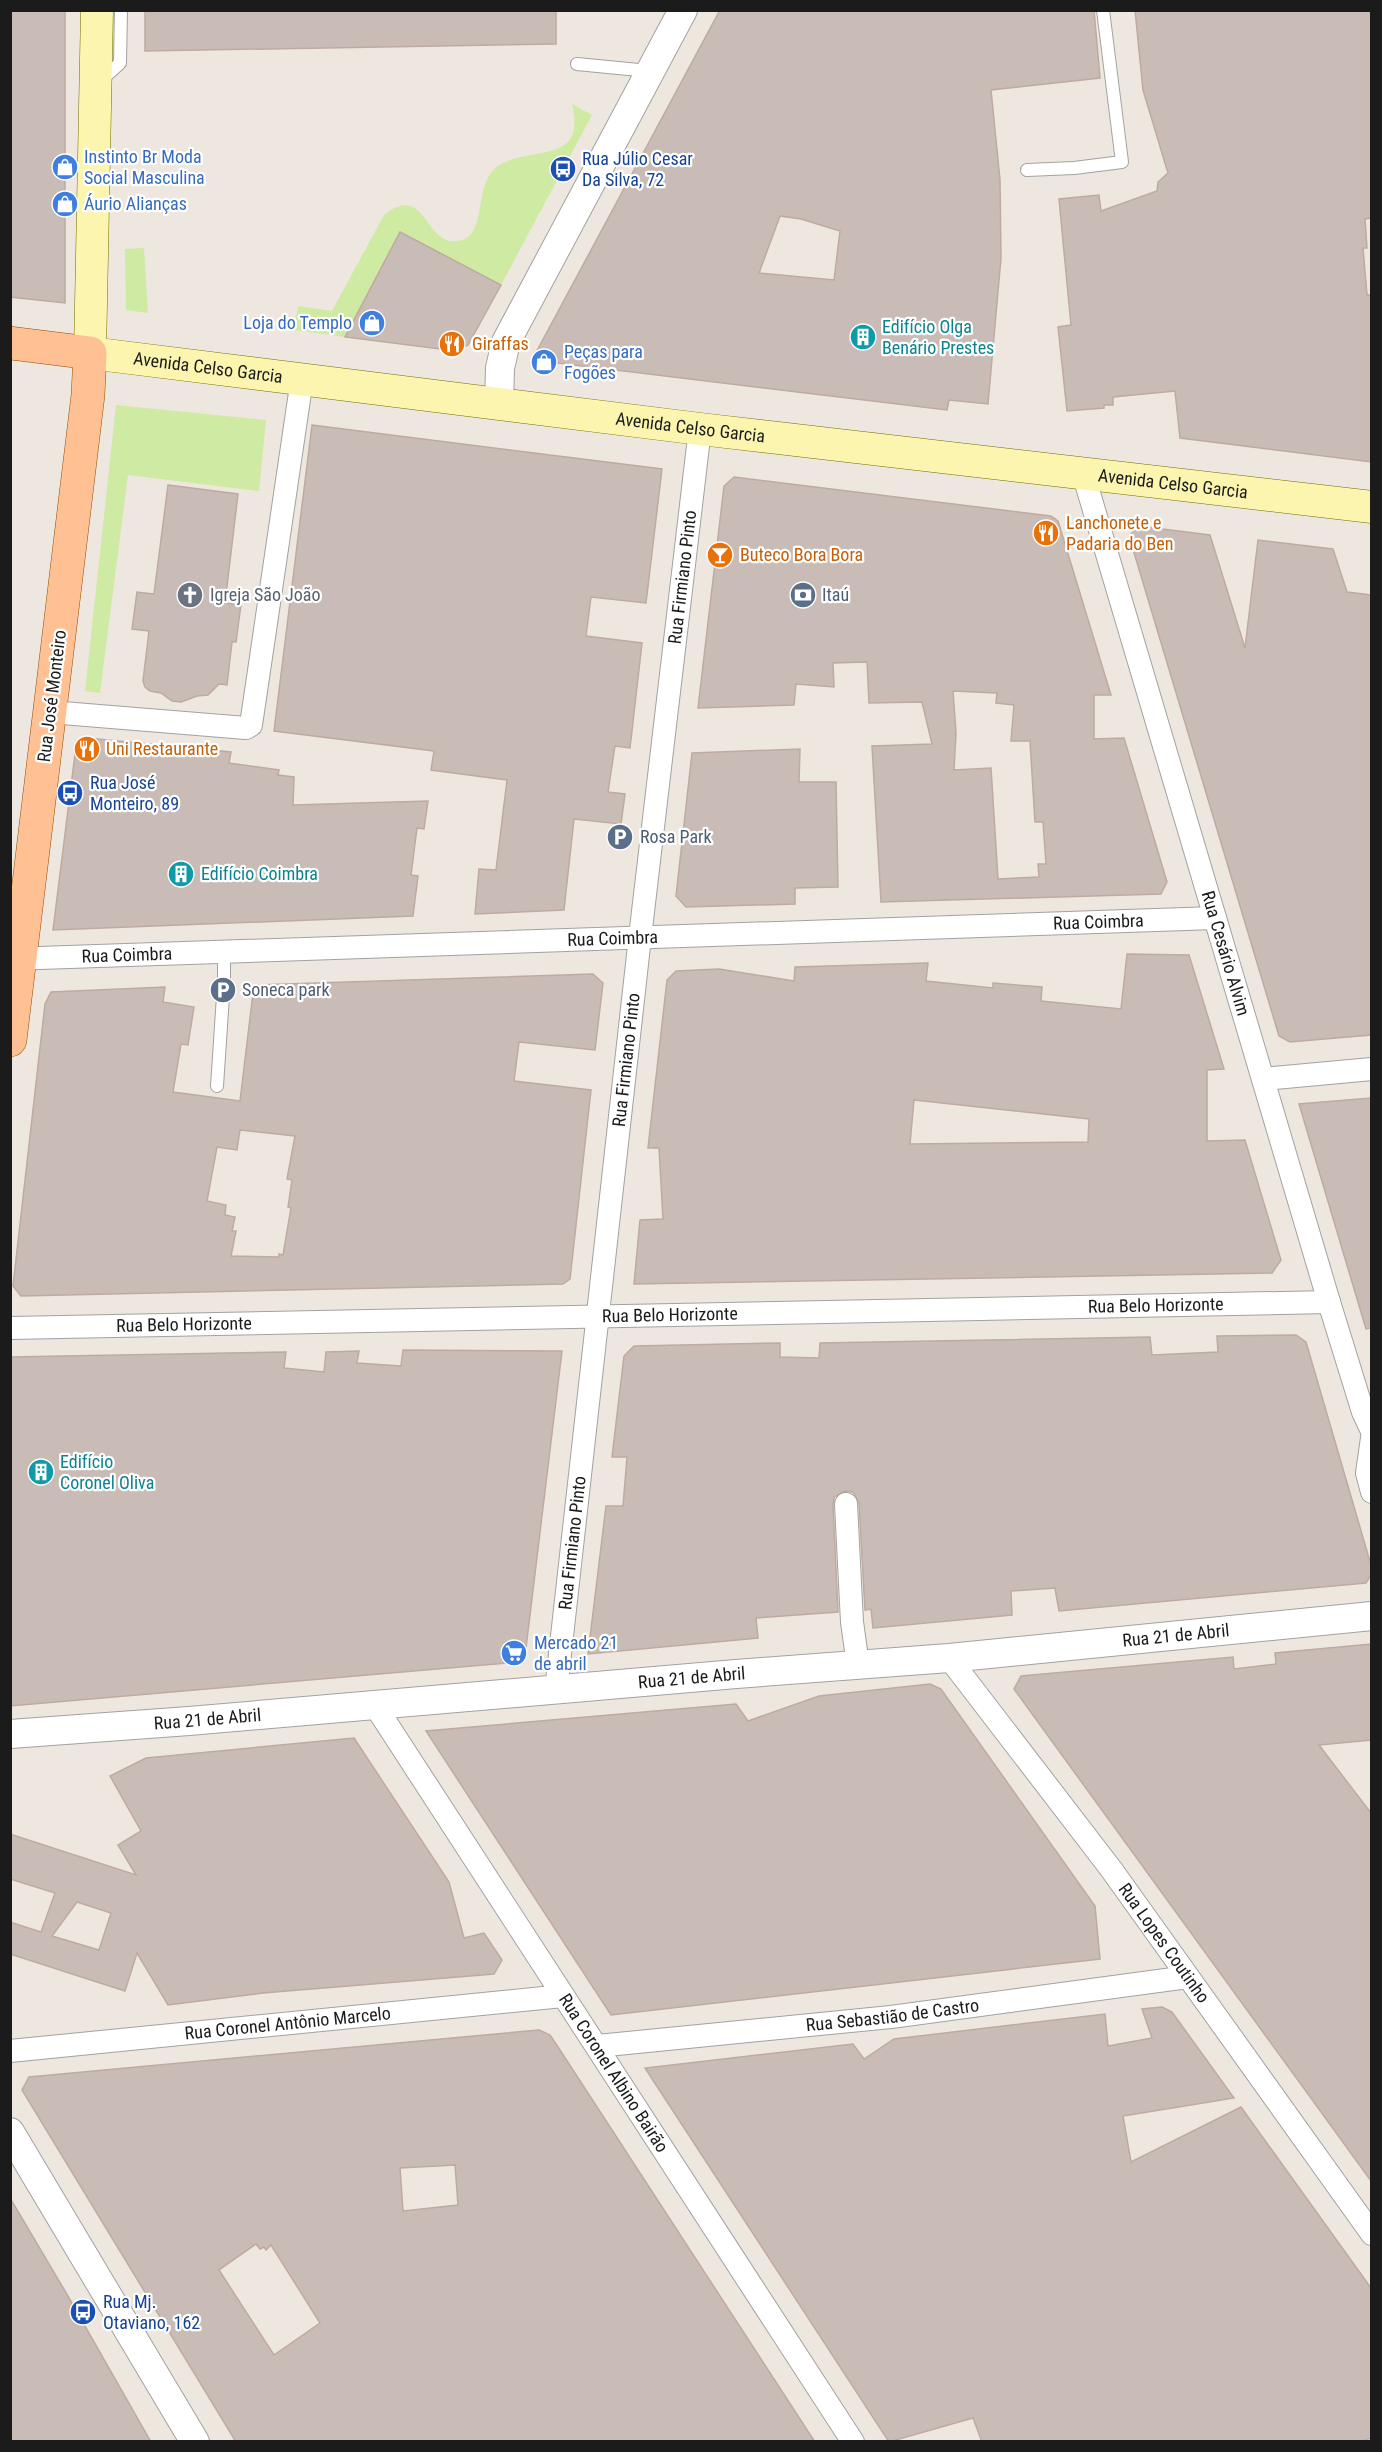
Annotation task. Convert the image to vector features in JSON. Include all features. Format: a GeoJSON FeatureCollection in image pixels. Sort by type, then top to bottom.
{"type":"FeatureCollection","features":[{"type":"Feature","properties":{"kind":"main road"},"geometry":{"type":"LineString","coordinates":[[90,353],[97,10]]}},
{"type":"Feature","properties":{"kind":"main road","name":"Avenida Celso Garcia"},"geometry":{"type":"LineString","coordinates":[[10,343],[700,429],[1371,507]]}},
{"type":"Feature","properties":{"kind":"main road","name":"Rua José Monteiro"},"geometry":{"type":"LineString","coordinates":[[10,1040],[15,959],[50,712],[87,402],[90,353]]}},
{"type":"Feature","properties":{"kind":"street"},"geometry":{"type":"LineString","coordinates":[[499,404],[500,368],[506,342],[683,10]]}},
{"type":"Feature","properties":{"kind":"street"},"geometry":{"type":"LineString","coordinates":[[50,712],[246,728],[251,725],[302,379]]}},
{"type":"Feature","properties":{"kind":"street","name":"Rua Firmiano Pinto"},"geometry":{"type":"LineString","coordinates":[[556,1690],[640,937],[700,429]]}},
{"type":"Feature","properties":{"kind":"street","name":"Rua Cesário Alvim"},"geometry":{"type":"LineString","coordinates":[[1083,473],[1329,1302],[1371,1431]]}},
{"type":"Feature","properties":{"kind":"street","name":"Rua Coimbra"},"geometry":{"type":"LineString","coordinates":[[15,959],[1215,918]]}},
{"type":"Feature","properties":{"kind":"street"},"geometry":{"type":"LineString","coordinates":[[1263,1079],[1371,1069]]}},
{"type":"Feature","properties":{"kind":"street","name":"Rua Belo Horizonte"},"geometry":{"type":"LineString","coordinates":[[10,1328],[1329,1302]]}},
{"type":"Feature","properties":{"kind":"street"},"geometry":{"type":"LineString","coordinates":[[1371,1438],[1367,1473],[1371,1492]]}},
{"type":"Feature","properties":{"kind":"street"},"geometry":{"type":"LineString","coordinates":[[846,1504],[852,1622],[858,1665]]}},
{"type":"Feature","properties":{"kind":"street","name":"Rua 21 de Abril"},"geometry":{"type":"LineString","coordinates":[[10,1734],[948,1658],[1371,1616]]}},
{"type":"Feature","properties":{"kind":"street","name":"Rua Lopes Coutinho"},"geometry":{"type":"LineString","coordinates":[[948,1658],[1111,1869],[1371,2234]]}},
{"type":"Feature","properties":{"kind":"street","name":"Rua Coronel Albino Bairão"},"geometry":{"type":"LineString","coordinates":[[374,1704],[853,2442]]}},
{"type":"Feature","properties":{"kind":"street","name":"Rua Sebastião de Castro"},"geometry":{"type":"LineString","coordinates":[[597,2046],[891,2018],[1188,1977]]}},
{"type":"Feature","properties":{"kind":"street","name":"Rua Coronel Antônio Marcelo"},"geometry":{"type":"LineString","coordinates":[[10,2051],[563,1996]]}},
{"type":"Feature","properties":{"kind":"street"},"geometry":{"type":"LineString","coordinates":[[10,2132],[195,2442]]}},
{"type":"Feature","properties":{"kind":"lane"},"geometry":{"type":"LineString","coordinates":[[96,84],[120,63],[121,10]]}},
{"type":"Feature","properties":{"kind":"lane"},"geometry":{"type":"LineString","coordinates":[[1027,170],[1074,168],[1122,162],[1103,10]]}},
{"type":"Feature","properties":{"kind":"lane"},"geometry":{"type":"LineString","coordinates":[[577,64],[650,71]]}},
{"type":"Feature","properties":{"kind":"lane"},"geometry":{"type":"LineString","coordinates":[[217,1086],[225,981],[224,952]]}},
{"type":"Feature","properties":{"kind":"green space"},"geometry":{"type":"Polygon","coordinates":[[[572,104],[592,115],[501,285],[400,232],[344,337],[294,330],[298,306],[332,311],[384,215],[398,207],[409,206],[418,211],[440,236],[450,241],[462,240],[470,235],[478,218],[485,184],[490,174],[498,166],[511,160],[553,150],[564,145],[571,137],[574,124],[572,104]]]}},
{"type":"Feature","properties":{"kind":"green space"},"geometry":{"type":"Polygon","coordinates":[[[144,248],[148,313],[126,310],[125,249],[144,248]]]}},
{"type":"Feature","properties":{"kind":"green space"},"geometry":{"type":"Polygon","coordinates":[[[116,405],[266,420],[259,491],[128,475],[100,693],[85,691],[116,405]]]}},
{"type":"Feature","properties":{"kind":"building"},"geometry":{"type":"Polygon","coordinates":[[[10,10],[65,10],[65,303],[10,297],[10,10]]]}},
{"type":"Feature","properties":{"kind":"building"},"geometry":{"type":"Polygon","coordinates":[[[145,10],[556,10],[556,44],[145,51],[145,10]]]}},
{"type":"Feature","properties":{"kind":"building"},"geometry":{"type":"Polygon","coordinates":[[[720,10],[1094,10],[1100,78],[991,90],[1000,180],[1001,258],[988,404],[949,400],[947,410],[532,360],[720,10]],[[780,216],[759,273],[834,280],[840,231],[801,219],[780,216]]]}},
{"type":"Feature","properties":{"kind":"building"},"geometry":{"type":"Polygon","coordinates":[[[1135,10],[1371,10],[1371,218],[1365,219],[1367,248],[1363,248],[1367,295],[1371,295],[1371,462],[1180,438],[1175,391],[1113,397],[1113,405],[1104,405],[1104,408],[1067,411],[1058,327],[1071,325],[1059,199],[1099,195],[1101,211],[1157,191],[1158,182],[1168,173],[1143,90],[1135,10]]]}},
{"type":"Feature","properties":{"kind":"building"},"geometry":{"type":"Polygon","coordinates":[[[400,232],[501,285],[468,345],[456,351],[345,337],[400,232]]]}},
{"type":"Feature","properties":{"kind":"building"},"geometry":{"type":"Polygon","coordinates":[[[312,425],[662,469],[646,603],[591,597],[586,636],[642,643],[630,748],[615,746],[608,792],[625,794],[621,824],[574,819],[564,910],[475,914],[479,869],[496,870],[507,780],[431,770],[434,751],[274,731],[312,425]]]}},
{"type":"Feature","properties":{"kind":"building"},"geometry":{"type":"Polygon","coordinates":[[[734,477],[1051,516],[1058,521],[1111,695],[1094,695],[1094,739],[1124,738],[1167,882],[1161,894],[881,902],[872,746],[932,744],[922,702],[869,703],[867,662],[833,663],[834,687],[796,684],[794,705],[698,708],[724,486],[734,477]],[[953,691],[956,733],[954,770],[991,768],[998,879],[1039,877],[1038,864],[1046,864],[1043,822],[1035,822],[1030,741],[1011,741],[1014,705],[996,703],[997,693],[953,691]]]}},
{"type":"Feature","properties":{"kind":"building","name":"Igreja São João"},"geometry":{"type":"Polygon","coordinates":[[[168,485],[238,494],[225,603],[241,605],[236,642],[232,642],[227,685],[219,684],[208,695],[181,702],[172,701],[161,693],[150,691],[145,687],[143,681],[149,631],[132,629],[137,592],[154,594],[168,485]]]}},
{"type":"Feature","properties":{"kind":"building"},"geometry":{"type":"Polygon","coordinates":[[[1138,526],[1210,535],[1245,648],[1258,540],[1333,549],[1347,592],[1371,595],[1371,1035],[1290,1042],[1279,1036],[1129,536],[1138,526]]]}},
{"type":"Feature","properties":{"kind":"building"},"geometry":{"type":"Polygon","coordinates":[[[87,738],[231,752],[229,763],[279,770],[278,775],[294,777],[293,805],[428,801],[424,829],[417,828],[411,875],[418,876],[413,916],[53,930],[76,746],[87,738]]]}},
{"type":"Feature","properties":{"kind":"building"},"geometry":{"type":"Polygon","coordinates":[[[800,749],[799,782],[836,782],[838,887],[795,888],[795,904],[686,907],[676,896],[692,753],[800,749]]]}},
{"type":"Feature","properties":{"kind":"building"},"geometry":{"type":"Polygon","coordinates":[[[1127,954],[1189,955],[1224,1069],[1207,1070],[1207,1141],[1245,1140],[1281,1260],[1272,1273],[634,1284],[640,1220],[663,1219],[659,1148],[648,1148],[667,980],[676,971],[719,969],[794,981],[795,967],[928,963],[926,981],[993,988],[993,983],[1042,987],[1041,1001],[1121,1009],[1127,954]],[[914,1100],[910,1144],[1088,1142],[1089,1119],[914,1100]]]}},
{"type":"Feature","properties":{"kind":"building"},"geometry":{"type":"Polygon","coordinates":[[[593,974],[603,983],[595,1050],[519,1042],[514,1081],[591,1090],[570,1279],[563,1284],[21,1296],[13,1286],[45,1004],[51,992],[165,987],[163,1002],[194,1007],[188,1045],[181,1044],[173,1092],[240,1101],[254,985],[593,974]],[[240,1130],[237,1150],[217,1147],[207,1201],[226,1205],[225,1215],[235,1217],[232,1231],[236,1231],[231,1256],[279,1257],[279,1254],[283,1255],[291,1208],[288,1207],[292,1180],[287,1179],[295,1136],[240,1130]]]}},
{"type":"Feature","properties":{"kind":"building"},"geometry":{"type":"Polygon","coordinates":[[[1371,1098],[1371,1328],[1366,1329],[1299,1104],[1371,1098]]]}},
{"type":"Feature","properties":{"kind":"building"},"geometry":{"type":"Polygon","coordinates":[[[1296,1335],[1306,1342],[1371,1565],[1371,1575],[1366,1583],[1059,1611],[1055,1588],[1011,1591],[1012,1615],[873,1628],[871,1609],[865,1610],[859,1503],[853,1492],[845,1491],[834,1497],[833,1505],[838,1612],[756,1618],[758,1638],[588,1654],[606,1506],[623,1506],[627,1457],[612,1457],[624,1356],[634,1346],[780,1343],[780,1357],[819,1358],[820,1343],[1150,1337],[1152,1355],[1218,1352],[1217,1336],[1296,1335]]]}},
{"type":"Feature","properties":{"kind":"building"},"geometry":{"type":"Polygon","coordinates":[[[403,1350],[562,1351],[525,1656],[518,1662],[10,1706],[10,1357],[286,1352],[284,1368],[324,1372],[326,1352],[359,1351],[357,1363],[401,1366],[403,1350]]]}},
{"type":"Feature","properties":{"kind":"building"},"geometry":{"type":"Polygon","coordinates":[[[1371,1644],[1371,1740],[1319,1745],[1371,1813],[1371,2181],[1014,1689],[1021,1676],[1233,1657],[1234,1669],[1276,1664],[1275,1653],[1371,1644]]]}},
{"type":"Feature","properties":{"kind":"building"},"geometry":{"type":"Polygon","coordinates":[[[930,1684],[941,1689],[1095,1906],[1100,1959],[611,2015],[426,1731],[736,1704],[748,1721],[819,1696],[930,1684]]]}},
{"type":"Feature","properties":{"kind":"building"},"geometry":{"type":"Polygon","coordinates":[[[354,1738],[449,1882],[464,1938],[484,1933],[502,1960],[494,1974],[263,1993],[168,2005],[137,1953],[125,1991],[10,1954],[10,1922],[41,1932],[55,1893],[10,1879],[10,1834],[136,1875],[118,1845],[141,1831],[110,1776],[146,1758],[354,1738]],[[77,1902],[52,1936],[99,1950],[111,1913],[77,1902]]]}},
{"type":"Feature","properties":{"kind":"building"},"geometry":{"type":"Polygon","coordinates":[[[1162,2007],[1172,2012],[1234,2098],[1123,2116],[1131,2162],[1241,2107],[1371,2288],[1371,2438],[1360,2442],[982,2442],[973,2418],[889,2442],[645,2068],[853,2044],[864,2059],[894,2039],[1105,2014],[1108,2046],[1152,2038],[1142,2009],[1162,2007]]]}},
{"type":"Feature","properties":{"kind":"building"},"geometry":{"type":"Polygon","coordinates":[[[539,2030],[550,2035],[815,2442],[236,2442],[22,2090],[29,2077],[539,2030]],[[455,2165],[400,2168],[403,2211],[458,2205],[455,2165]],[[256,2244],[219,2270],[274,2355],[320,2323],[271,2245],[266,2250],[264,2247],[260,2249],[256,2244]]]}},
{"type":"Feature","properties":{"kind":"building"},"geometry":{"type":"Polygon","coordinates":[[[10,2198],[65,2291],[151,2442],[10,2442],[10,2198]]]}},
{"type":"Feature","properties":{"kind":"place","name":"Instinto Br Moda Social Masculina"},"geometry":{"type":"Point","coordinates":[65,167]}},
{"type":"Feature","properties":{"kind":"place","name":"Rua Júlio Cesar Da Silva, 72"},"geometry":{"type":"Point","coordinates":[563,169]}},
{"type":"Feature","properties":{"kind":"place","name":"Áurio Alianças"},"geometry":{"type":"Point","coordinates":[65,204]}},
{"type":"Feature","properties":{"kind":"place","name":"Loja do Templo"},"geometry":{"type":"Point","coordinates":[372,323]}},
{"type":"Feature","properties":{"kind":"place","name":"Edifício Olga Benário Prestes"},"geometry":{"type":"Point","coordinates":[863,337]}},
{"type":"Feature","properties":{"kind":"place","name":"Giraffas"},"geometry":{"type":"Point","coordinates":[452,344]}},
{"type":"Feature","properties":{"kind":"place","name":"Peças para Fogões"},"geometry":{"type":"Point","coordinates":[544,362]}},
{"type":"Feature","properties":{"kind":"place","name":"Lanchonete e Padaria do Ben"},"geometry":{"type":"Point","coordinates":[1046,533]}},
{"type":"Feature","properties":{"kind":"place","name":"Buteco Bora Bora"},"geometry":{"type":"Point","coordinates":[720,555]}},
{"type":"Feature","properties":{"kind":"place","name":"Igreja São João"},"geometry":{"type":"Point","coordinates":[190,595]}},
{"type":"Feature","properties":{"kind":"place","name":"Itaú"},"geometry":{"type":"Point","coordinates":[803,595]}},
{"type":"Feature","properties":{"kind":"place","name":"Uni Restaurante"},"geometry":{"type":"Point","coordinates":[87,749]}},
{"type":"Feature","properties":{"kind":"place","name":"Rua José Monteiro, 89"},"geometry":{"type":"Point","coordinates":[70,793]}},
{"type":"Feature","properties":{"kind":"place","name":"Rosa Park"},"geometry":{"type":"Point","coordinates":[620,837]}},
{"type":"Feature","properties":{"kind":"place","name":"Edifício Coimbra"},"geometry":{"type":"Point","coordinates":[181,874]}},
{"type":"Feature","properties":{"kind":"place","name":"Soneca park"},"geometry":{"type":"Point","coordinates":[223,990]}},
{"type":"Feature","properties":{"kind":"place","name":"Edifício Coronel Oliva"},"geometry":{"type":"Point","coordinates":[41,1472]}},
{"type":"Feature","properties":{"kind":"place","name":"Mercado 21 de abril"},"geometry":{"type":"Point","coordinates":[514,1653]}},
{"type":"Feature","properties":{"kind":"place","name":"Rua Mj. Otaviano, 162"},"geometry":{"type":"Point","coordinates":[83,2312]}}]}
